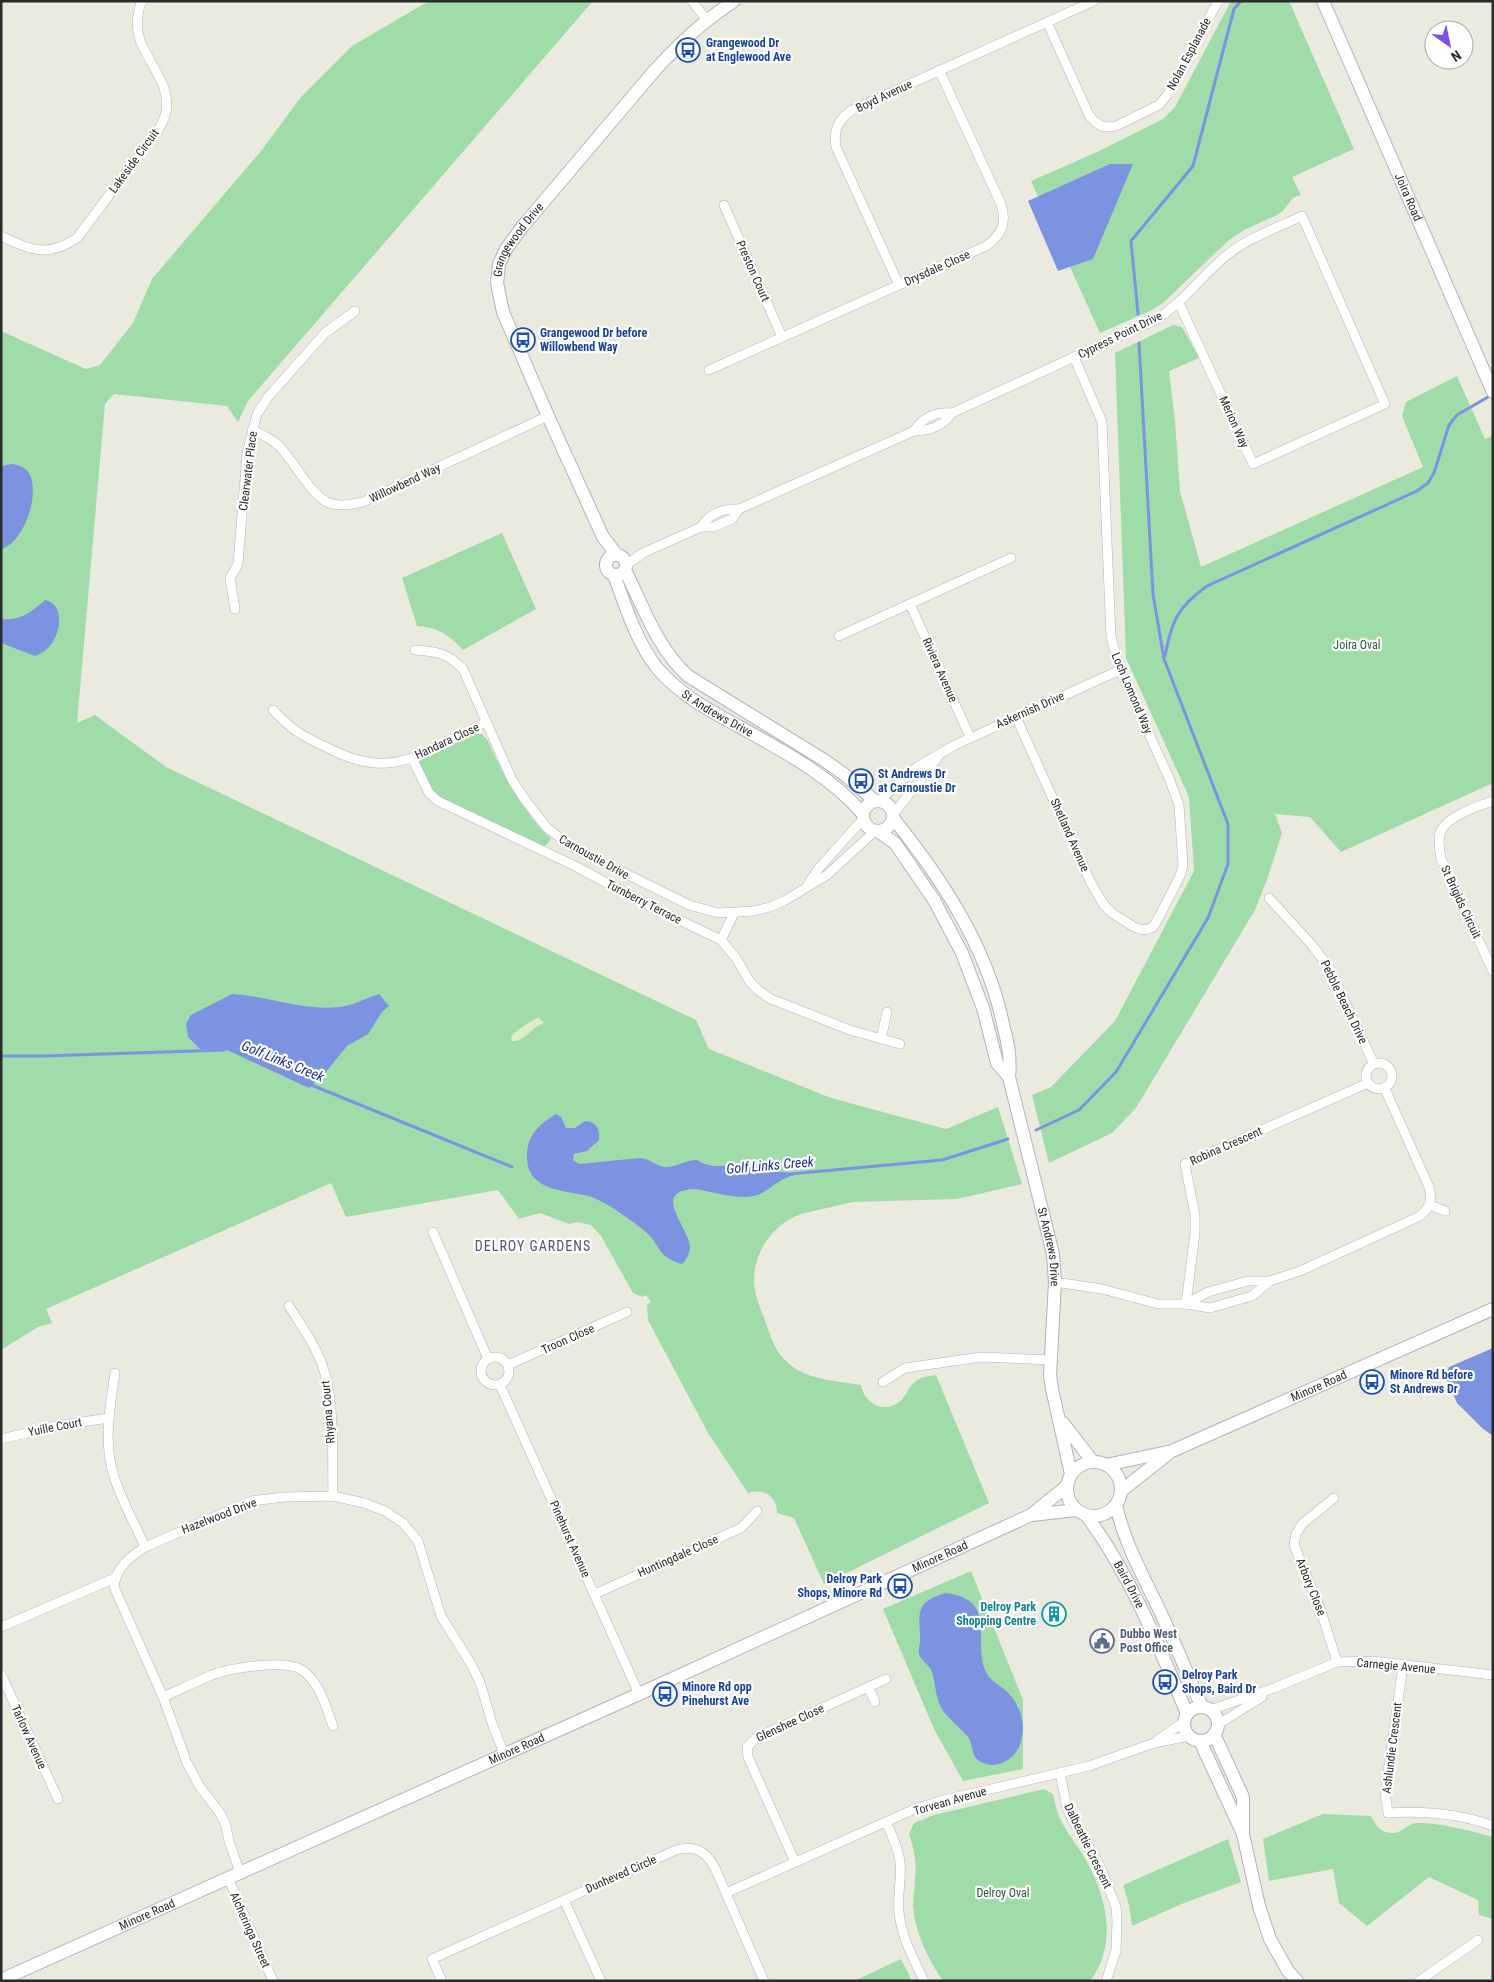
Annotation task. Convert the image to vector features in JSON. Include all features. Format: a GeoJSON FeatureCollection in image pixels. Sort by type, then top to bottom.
{"type":"FeatureCollection","features":[{"type":"Feature","properties":{"kind":"street","name":"Lakeside Circuit"},"geometry":{"type":"LineString","coordinates":[[1,236],[23,246],[44,252],[65,246],[77,238],[158,130],[166,112],[165,93],[160,78],[140,46],[136,27],[142,1]]}},
{"type":"Feature","properties":{"kind":"street"},"geometry":{"type":"LineString","coordinates":[[692,1],[706,19]]}},
{"type":"Feature","properties":{"kind":"street","name":"Grangewood Drive"},"geometry":{"type":"LineString","coordinates":[[619,564],[603,537],[503,312],[497,283],[499,264],[506,249],[523,226],[655,70],[706,19],[734,1]]}},
{"type":"Feature","properties":{"kind":"street","name":"Boyd Avenue"},"geometry":{"type":"LineString","coordinates":[[899,285],[836,147],[834,136],[836,126],[852,110],[1094,1]]}},
{"type":"Feature","properties":{"kind":"street","name":"Nolan Esplanade"},"geometry":{"type":"LineString","coordinates":[[1048,22],[1090,115],[1101,126],[1109,127],[1116,126],[1145,113],[1164,100],[1218,1]]}},
{"type":"Feature","properties":{"kind":"street","name":"Joira Road"},"geometry":{"type":"LineString","coordinates":[[1322,1],[1493,392]]}},
{"type":"Feature","properties":{"kind":"street","name":"Drysdale Close"},"geometry":{"type":"LineString","coordinates":[[709,370],[986,246],[999,234],[1004,220],[1001,204],[939,70]]}},
{"type":"Feature","properties":{"kind":"street","name":"Preston Court"},"geometry":{"type":"LineString","coordinates":[[724,205],[782,337]]}},
{"type":"Feature","properties":{"kind":"street","name":"Cypress Point Drive"},"geometry":{"type":"LineString","coordinates":[[619,564],[701,527],[713,527],[732,519],[739,509],[914,430],[926,431],[946,422],[952,413],[1155,320],[1179,303],[1225,256],[1237,247],[1302,216],[1385,404]]}},
{"type":"Feature","properties":{"kind":"street","name":"Merion Way"},"geometry":{"type":"LineString","coordinates":[[1179,303],[1253,464],[1385,404]]}},
{"type":"Feature","properties":{"kind":"street","name":"Clearwater Place"},"geometry":{"type":"LineString","coordinates":[[235,609],[230,578],[238,564],[247,452],[257,414],[268,397],[325,333],[355,311]]}},
{"type":"Feature","properties":{"kind":"street","name":"Loch Lomond Way"},"geometry":{"type":"LineString","coordinates":[[1074,357],[1102,422],[1111,637],[1120,670],[1169,778],[1179,805],[1181,817],[1183,854],[1180,876],[1158,919],[1153,927],[1148,929]]}},
{"type":"Feature","properties":{"kind":"street","name":"Willowbend Way"},"geometry":{"type":"LineString","coordinates":[[252,430],[267,436],[279,446],[317,493],[329,503],[347,505],[364,502],[548,416]]}},
{"type":"Feature","properties":{"kind":"street"},"geometry":{"type":"LineString","coordinates":[[839,636],[1011,558]]}},
{"type":"Feature","properties":{"kind":"street","name":"St Andrews Drive"},"geometry":{"type":"LineString","coordinates":[[619,564],[661,644],[688,676],[824,760],[877,801]]}},
{"type":"Feature","properties":{"kind":"street","name":"St Andrews Drive"},"geometry":{"type":"LineString","coordinates":[[619,564],[640,639],[656,666],[666,677],[694,700],[816,773],[849,797],[863,816]]}},
{"type":"Feature","properties":{"kind":"street","name":"Riviera Avenue"},"geometry":{"type":"LineString","coordinates":[[910,604],[970,737]]}},
{"type":"Feature","properties":{"kind":"street","name":"Carnoustie Drive"},"geometry":{"type":"LineString","coordinates":[[415,650],[436,652],[451,657],[463,669],[512,780],[537,817],[559,838],[582,853],[689,906],[718,913],[754,911],[770,907],[784,901],[827,875],[877,831]]}},
{"type":"Feature","properties":{"kind":"street","name":"Askernish Drive"},"geometry":{"type":"LineString","coordinates":[[877,801],[896,788],[916,768],[970,737],[1120,670]]}},
{"type":"Feature","properties":{"kind":"street","name":"Handara Close"},"geometry":{"type":"LineString","coordinates":[[273,710],[298,734],[343,756],[362,762],[388,763],[412,758],[486,722]]}},
{"type":"Feature","properties":{"kind":"street","name":"Shetland Avenue"},"geometry":{"type":"LineString","coordinates":[[1016,717],[1091,883],[1104,905],[1121,920],[1143,930],[1148,929]]}},
{"type":"Feature","properties":{"kind":"street","name":"Askernish Drive"},"geometry":{"type":"LineString","coordinates":[[894,816],[904,800],[925,776],[941,753]]}},
{"type":"Feature","properties":{"kind":"street","name":"Turnberry Terrace"},"geometry":{"type":"LineString","coordinates":[[412,758],[429,793],[438,801],[721,940],[736,958],[750,982],[771,999],[850,1030],[900,1044]]}},
{"type":"Feature","properties":{"kind":"street"},"geometry":{"type":"LineString","coordinates":[[877,801],[889,805],[894,816],[889,827],[877,831],[867,827],[863,816],[867,806],[877,801]]}},
{"type":"Feature","properties":{"kind":"street","name":"St Brigids Circuit"},"geometry":{"type":"LineString","coordinates":[[1493,801],[1453,818],[1441,830],[1439,844],[1441,859],[1493,971]]}},
{"type":"Feature","properties":{"kind":"street","name":"Carnoustie Drive"},"geometry":{"type":"LineString","coordinates":[[806,886],[863,816]]}},
{"type":"Feature","properties":{"kind":"street","name":"St Andrews Drive"},"geometry":{"type":"LineString","coordinates":[[894,816],[947,892],[978,947],[999,1002],[1010,1058],[1009,1077],[1053,1254],[1055,1282],[1051,1360],[1052,1390],[1071,1474]]}},
{"type":"Feature","properties":{"kind":"street","name":"St Andrews Drive"},"geometry":{"type":"LineString","coordinates":[[877,831],[895,842],[934,900],[962,953],[983,1008],[997,1063],[1009,1077]]}},
{"type":"Feature","properties":{"kind":"street","name":"Pebble Beach Drive"},"geometry":{"type":"LineString","coordinates":[[1269,898],[1325,962],[1374,1064]]}},
{"type":"Feature","properties":{"kind":"street"},"geometry":{"type":"LineString","coordinates":[[721,940],[734,913]]}},
{"type":"Feature","properties":{"kind":"street"},"geometry":{"type":"LineString","coordinates":[[881,1039],[887,1012]]}},
{"type":"Feature","properties":{"kind":"street"},"geometry":{"type":"LineString","coordinates":[[1382,1063],[1392,1071],[1393,1079],[1385,1089],[1377,1090],[1368,1083],[1367,1072],[1374,1064],[1382,1063]]}},
{"type":"Feature","properties":{"kind":"street","name":"Robina Crescent"},"geometry":{"type":"LineString","coordinates":[[1186,1304],[1196,1233],[1195,1215],[1185,1164],[1368,1083]]}},
{"type":"Feature","properties":{"kind":"street"},"geometry":{"type":"LineString","coordinates":[[1055,1282],[1102,1289],[1158,1304],[1186,1304],[1210,1308],[1252,1296],[1270,1281],[1321,1262],[1418,1217],[1430,1205],[1429,1187],[1385,1089]]}},
{"type":"Feature","properties":{"kind":"street"},"geometry":{"type":"LineString","coordinates":[[1430,1205],[1445,1211]]}},
{"type":"Feature","properties":{"kind":"street"},"geometry":{"type":"LineString","coordinates":[[433,1232],[488,1359]]}},
{"type":"Feature","properties":{"kind":"street"},"geometry":{"type":"LineString","coordinates":[[1186,1304],[1208,1292],[1248,1281],[1270,1281]]}},
{"type":"Feature","properties":{"kind":"street","name":"Rhyana Court"},"geometry":{"type":"LineString","coordinates":[[289,1306],[314,1349],[325,1373],[330,1402],[333,1496]]}},
{"type":"Feature","properties":{"kind":"street","name":"Minore Road"},"geometry":{"type":"LineString","coordinates":[[1106,1465],[1172,1451],[1493,1309]]}},
{"type":"Feature","properties":{"kind":"street","name":"Troon Close"},"geometry":{"type":"LineString","coordinates":[[508,1365],[628,1312]]}},
{"type":"Feature","properties":{"kind":"street"},"geometry":{"type":"LineString","coordinates":[[498,1357],[508,1365],[508,1378],[500,1384],[489,1384],[483,1377],[482,1368],[488,1359],[498,1357]]}},
{"type":"Feature","properties":{"kind":"street"},"geometry":{"type":"LineString","coordinates":[[883,1382],[905,1368],[981,1357],[1051,1360]]}},
{"type":"Feature","properties":{"kind":"street"},"geometry":{"type":"LineString","coordinates":[[115,1373],[109,1418],[109,1448],[113,1476],[145,1547]]}},
{"type":"Feature","properties":{"kind":"street","name":"Pinehurst Avenue"},"geometry":{"type":"LineString","coordinates":[[500,1384],[639,1694]]}},
{"type":"Feature","properties":{"kind":"street","name":"Yuille Court"},"geometry":{"type":"LineString","coordinates":[[1,1439],[61,1425],[109,1418]]}},
{"type":"Feature","properties":{"kind":"street","name":"St Andrews Drive"},"geometry":{"type":"LineString","coordinates":[[1060,1419],[1092,1462]]}},
{"type":"Feature","properties":{"kind":"street","name":"Minore Road"},"geometry":{"type":"LineString","coordinates":[[1121,1491],[1172,1451]]}},
{"type":"Feature","properties":{"kind":"street"},"geometry":{"type":"LineString","coordinates":[[1092,1462],[1106,1465],[1118,1476],[1121,1491],[1116,1505],[1103,1515],[1081,1513],[1070,1504],[1067,1495],[1067,1486],[1071,1474],[1077,1468],[1092,1462]]}},
{"type":"Feature","properties":{"kind":"street","name":"Minore Road"},"geometry":{"type":"LineString","coordinates":[[10,1978],[1031,1515],[1067,1486]]}},
{"type":"Feature","properties":{"kind":"street","name":"Hazelwood Drive"},"geometry":{"type":"LineString","coordinates":[[115,1578],[125,1562],[145,1547],[251,1501],[284,1497],[333,1496],[364,1503],[385,1511],[403,1523],[418,1541],[441,1616],[480,1682],[492,1723],[504,1754]]}},
{"type":"Feature","properties":{"kind":"street","name":"Arbory Close"},"geometry":{"type":"LineString","coordinates":[[1334,1498],[1302,1524],[1296,1534],[1294,1545],[1321,1611],[1337,1662]]}},
{"type":"Feature","properties":{"kind":"street","name":"Baird Drive"},"geometry":{"type":"LineString","coordinates":[[1116,1505],[1121,1527],[1129,1547],[1206,1709]]}},
{"type":"Feature","properties":{"kind":"street","name":"Huntingdale Close"},"geometry":{"type":"LineString","coordinates":[[595,1594],[741,1528],[757,1511]]}},
{"type":"Feature","properties":{"kind":"street","name":"Minore Road"},"geometry":{"type":"LineString","coordinates":[[1031,1515],[1081,1513]]}},
{"type":"Feature","properties":{"kind":"street","name":"Baird Drive"},"geometry":{"type":"LineString","coordinates":[[1081,1513],[1112,1553],[1142,1612],[1186,1718]]}},
{"type":"Feature","properties":{"kind":"street"},"geometry":{"type":"LineString","coordinates":[[1,1627],[115,1578],[114,1587],[163,1698],[186,1762],[200,1787],[220,1813],[240,1873]]}},
{"type":"Feature","properties":{"kind":"street","name":"Carnegie Avenue"},"geometry":{"type":"LineString","coordinates":[[1206,1709],[1274,1688],[1337,1662],[1372,1661],[1493,1676]]}},
{"type":"Feature","properties":{"kind":"street"},"geometry":{"type":"LineString","coordinates":[[163,1698],[212,1675],[236,1669],[288,1665],[302,1670],[314,1683],[333,1726]]}},
{"type":"Feature","properties":{"kind":"street","name":"Ashlundie Crescent"},"geometry":{"type":"LineString","coordinates":[[1403,1666],[1385,1793],[1388,1813],[1412,1811],[1479,1821],[1493,1826]]}},
{"type":"Feature","properties":{"kind":"street","name":"Tarlow Avenue"},"geometry":{"type":"LineString","coordinates":[[1,1674],[58,1799]]}},
{"type":"Feature","properties":{"kind":"street","name":"Glenshee Close"},"geometry":{"type":"LineString","coordinates":[[795,1862],[748,1757],[747,1747],[756,1738],[886,1679]]}},
{"type":"Feature","properties":{"kind":"street"},"geometry":{"type":"LineString","coordinates":[[868,1687],[875,1702]]}},
{"type":"Feature","properties":{"kind":"street","name":"Carnegie Avenue"},"geometry":{"type":"LineString","coordinates":[[1216,1730],[1274,1688]]}},
{"type":"Feature","properties":{"kind":"street"},"geometry":{"type":"LineString","coordinates":[[1243,1834],[1195,1738],[1184,1728],[1186,1718],[1191,1710],[1206,1709],[1217,1720],[1216,1730],[1243,1797],[1243,1834],[1259,1906],[1270,1938],[1284,1965],[1297,1981]]}},
{"type":"Feature","properties":{"kind":"street","name":"Torvean Avenue"},"geometry":{"type":"LineString","coordinates":[[1154,1743],[1186,1718]]}},
{"type":"Feature","properties":{"kind":"street"},"geometry":{"type":"LineString","coordinates":[[1195,1738],[1208,1739],[1216,1730]]}},
{"type":"Feature","properties":{"kind":"street","name":"Torvean Avenue"},"geometry":{"type":"LineString","coordinates":[[726,1893],[917,1808],[1110,1760],[1154,1743],[1195,1738]]}},
{"type":"Feature","properties":{"kind":"street","name":"Dalbeattie Crescent"},"geometry":{"type":"LineString","coordinates":[[1060,1773],[1069,1814],[1099,1864],[1116,1908],[1117,1943],[1111,1979]]}},
{"type":"Feature","properties":{"kind":"street"},"geometry":{"type":"LineString","coordinates":[[886,1822],[898,1850],[900,1862],[899,1900],[901,1924],[924,1981]]}},
{"type":"Feature","properties":{"kind":"street","name":"Dunheved Circle"},"geometry":{"type":"LineString","coordinates":[[442,1981],[432,1959],[676,1850],[693,1848],[706,1854],[715,1868],[764,1981]]}},
{"type":"Feature","properties":{"kind":"street","name":"Alcheringa Street"},"geometry":{"type":"LineString","coordinates":[[228,1878],[273,1981]]}},
{"type":"Feature","properties":{"kind":"street"},"geometry":{"type":"LineString","coordinates":[[564,1900],[601,1981]]}},
{"type":"Feature","properties":{"kind":"street"},"geometry":{"type":"LineString","coordinates":[[1419,1981],[1478,1940]]}},
{"type":"Feature","properties":{"kind":"green space"},"geometry":{"type":"Polygon","coordinates":[[[429,1],[593,1],[248,401],[238,422],[227,406],[114,394],[105,404],[77,723],[95,715],[166,767],[696,1020],[709,1049],[831,1098],[946,1129],[998,1107],[1022,1184],[957,1199],[853,1202],[801,1214],[774,1232],[767,1240],[757,1260],[754,1282],[760,1308],[777,1350],[796,1369],[823,1379],[861,1385],[866,1397],[875,1405],[881,1407],[887,1407],[899,1402],[917,1380],[936,1375],[989,1503],[824,1584],[794,1518],[777,1513],[775,1502],[768,1495],[759,1492],[748,1493],[708,1433],[648,1320],[647,1305],[651,1302],[646,1295],[642,1297],[633,1293],[601,1236],[591,1225],[578,1222],[569,1224],[540,1213],[519,1219],[498,1190],[346,1217],[331,1183],[46,1309],[52,1323],[38,1327],[1,1350],[1,331],[86,369],[100,365],[133,323],[152,279],[261,151],[301,97],[352,46],[429,1]]]}},
{"type":"Feature","properties":{"kind":"green space"},"geometry":{"type":"Polygon","coordinates":[[[1231,1],[1289,1],[1354,149],[1292,177],[1301,195],[1293,198],[1282,212],[1244,230],[1229,240],[1163,303],[1150,311],[1100,333],[1031,181],[1097,152],[1163,119],[1175,107],[1231,1]]]}},
{"type":"Feature","properties":{"kind":"green space","name":"Joira Oval"},"geometry":{"type":"Polygon","coordinates":[[[1173,325],[1182,327],[1199,358],[1169,371],[1180,491],[1201,567],[1423,467],[1402,416],[1406,402],[1457,376],[1485,439],[1492,436],[1493,438],[1493,783],[1341,852],[1310,817],[1275,814],[1282,833],[1255,910],[1136,1108],[1112,1133],[1049,1163],[1032,1095],[1051,1087],[1115,1021],[1194,871],[1189,797],[1126,658],[1115,353],[1173,325]]]}},
{"type":"Feature","properties":{"kind":"green space"},"geometry":{"type":"Polygon","coordinates":[[[502,533],[536,609],[463,650],[453,640],[437,630],[417,626],[402,578],[502,533]]]}},
{"type":"Feature","properties":{"kind":"green space"},"geometry":{"type":"Polygon","coordinates":[[[475,734],[482,734],[487,739],[514,792],[530,816],[551,839],[543,849],[432,794],[418,763],[422,758],[475,734]]]}},
{"type":"Feature","properties":{"kind":"green space"},"geometry":{"type":"Polygon","coordinates":[[[971,1571],[1023,1700],[1023,1769],[963,1781],[934,1729],[883,1609],[971,1571]]]}},
{"type":"Feature","properties":{"kind":"green space","name":"Delroy Oval"},"geometry":{"type":"Polygon","coordinates":[[[1044,1789],[1053,1794],[1060,1819],[1090,1867],[1102,1899],[1107,1933],[1105,1950],[1099,1966],[1090,1981],[943,1981],[923,1945],[914,1916],[916,1873],[914,1851],[909,1834],[914,1823],[934,1815],[1044,1789]]]}},
{"type":"Feature","properties":{"kind":"green space"},"geometry":{"type":"Polygon","coordinates":[[[1323,1814],[1371,1816],[1378,1827],[1391,1833],[1398,1832],[1416,1823],[1425,1823],[1455,1827],[1493,1837],[1493,1919],[1479,1915],[1478,1900],[1429,1877],[1367,1926],[1339,1903],[1333,1869],[1269,1881],[1263,1839],[1323,1814]]]}},
{"type":"Feature","properties":{"kind":"green space"},"geometry":{"type":"Polygon","coordinates":[[[1228,1839],[1241,1882],[1184,1903],[1132,1926],[1129,1905],[1123,1885],[1228,1839]]]}},
{"type":"Feature","properties":{"kind":"green space"},"geometry":{"type":"Polygon","coordinates":[[[901,1959],[912,1981],[854,1981],[901,1959]]]}},
{"type":"Feature","properties":{"kind":"sand"},"geometry":{"type":"Polygon","coordinates":[[[539,1018],[544,1023],[521,1039],[512,1041],[511,1037],[516,1032],[539,1018]]]}},
{"type":"Feature","properties":{"kind":"water"},"geometry":{"type":"Polygon","coordinates":[[[1110,164],[1133,164],[1093,259],[1058,271],[1028,201],[1110,164]]]}},
{"type":"Feature","properties":{"kind":"water"},"geometry":{"type":"Polygon","coordinates":[[[12,464],[26,469],[29,473],[33,492],[28,516],[23,528],[9,545],[1,549],[1,466],[12,464]]]}},
{"type":"Feature","properties":{"kind":"water"},"geometry":{"type":"Polygon","coordinates":[[[45,600],[52,603],[59,614],[56,636],[48,648],[35,656],[1,643],[1,619],[20,617],[45,600]]]}},
{"type":"Feature","properties":{"kind":"water"},"geometry":{"type":"Polygon","coordinates":[[[232,994],[325,1008],[349,1005],[379,994],[389,1006],[382,1012],[368,1034],[347,1046],[325,1073],[309,1088],[227,1050],[200,1049],[188,1037],[186,1024],[191,1015],[232,994]]]}},
{"type":"Feature","properties":{"kind":"water"},"geometry":{"type":"Polygon","coordinates":[[[556,1114],[561,1117],[566,1128],[575,1128],[585,1121],[592,1123],[598,1129],[599,1140],[587,1151],[574,1154],[573,1160],[579,1164],[640,1158],[668,1167],[697,1160],[704,1164],[716,1166],[740,1164],[795,1173],[795,1175],[785,1178],[760,1194],[753,1196],[737,1197],[696,1189],[682,1191],[675,1196],[673,1203],[675,1211],[690,1247],[688,1257],[682,1264],[665,1256],[645,1231],[610,1206],[589,1196],[548,1187],[533,1176],[528,1167],[529,1142],[540,1126],[556,1114]]]}},
{"type":"Feature","properties":{"kind":"water"},"geometry":{"type":"Polygon","coordinates":[[[1493,1348],[1493,1436],[1482,1428],[1457,1403],[1445,1376],[1449,1367],[1493,1348]]]}},
{"type":"Feature","properties":{"kind":"water"},"geometry":{"type":"Polygon","coordinates":[[[945,1593],[962,1597],[973,1604],[981,1625],[981,1650],[987,1674],[1010,1695],[1019,1708],[1023,1723],[1022,1739],[1016,1752],[1003,1763],[986,1764],[975,1757],[968,1737],[942,1709],[932,1672],[919,1654],[919,1619],[922,1607],[930,1599],[945,1593]]]}},
{"type":"Feature","properties":{"kind":"waterway"},"geometry":{"type":"LineString","coordinates":[[1138,314],[1131,241],[1193,166],[1234,9],[1241,1]]}},
{"type":"Feature","properties":{"kind":"waterway"},"geometry":{"type":"LineString","coordinates":[[1036,1130],[1079,1110],[1116,1072],[1208,918],[1228,864],[1228,824],[1164,659],[1153,594],[1139,343]]}},
{"type":"Feature","properties":{"kind":"waterway"},"geometry":{"type":"LineString","coordinates":[[1165,656],[1170,633],[1177,616],[1182,608],[1207,586],[1417,491],[1428,483],[1434,473],[1449,425],[1457,415],[1488,397]]}},
{"type":"Feature","properties":{"kind":"waterway","name":"Golf Links Creek"},"geometry":{"type":"LineString","coordinates":[[1,1056],[224,1050]]}},
{"type":"Feature","properties":{"kind":"waterway","name":"Golf Links Creek"},"geometry":{"type":"LineString","coordinates":[[309,1084],[512,1167]]}},
{"type":"Feature","properties":{"kind":"waterway","name":"Golf Links Creek"},"geometry":{"type":"LineString","coordinates":[[790,1174],[942,1160],[1008,1139]]}},
{"type":"Feature","properties":{"kind":"place","name":"Grangewood Dr at Englewood Ave"},"geometry":{"type":"Point","coordinates":[688,50]}},
{"type":"Feature","properties":{"kind":"place","name":"Grangewood Dr before Willowbend Way"},"geometry":{"type":"Point","coordinates":[523,340]}},
{"type":"Feature","properties":{"kind":"place","name":"St Andrews Dr at Carnoustie Dr"},"geometry":{"type":"Point","coordinates":[861,781]}},
{"type":"Feature","properties":{"kind":"place","name":"Minore Rd before St Andrews Dr"},"geometry":{"type":"Point","coordinates":[1372,1382]}},
{"type":"Feature","properties":{"kind":"place","name":"Delroy Park Shops, Minore Rd"},"geometry":{"type":"Point","coordinates":[900,1586]}},
{"type":"Feature","properties":{"kind":"place","name":"Delroy Park Shopping Centre"},"geometry":{"type":"Point","coordinates":[1054,1614]}},
{"type":"Feature","properties":{"kind":"place","name":"Dubbo West Post Office"},"geometry":{"type":"Point","coordinates":[1102,1641]}},
{"type":"Feature","properties":{"kind":"place","name":"Delroy Park Shops, Baird Dr"},"geometry":{"type":"Point","coordinates":[1165,1682]}},
{"type":"Feature","properties":{"kind":"place","name":"Minore Rd opp Pinehurst Ave"},"geometry":{"type":"Point","coordinates":[665,1694]}},
{"type":"Feature","properties":{"kind":"district","name":"DELROY GARDENS"},"geometry":{"type":"Point","coordinates":[533,1246]}}]}
